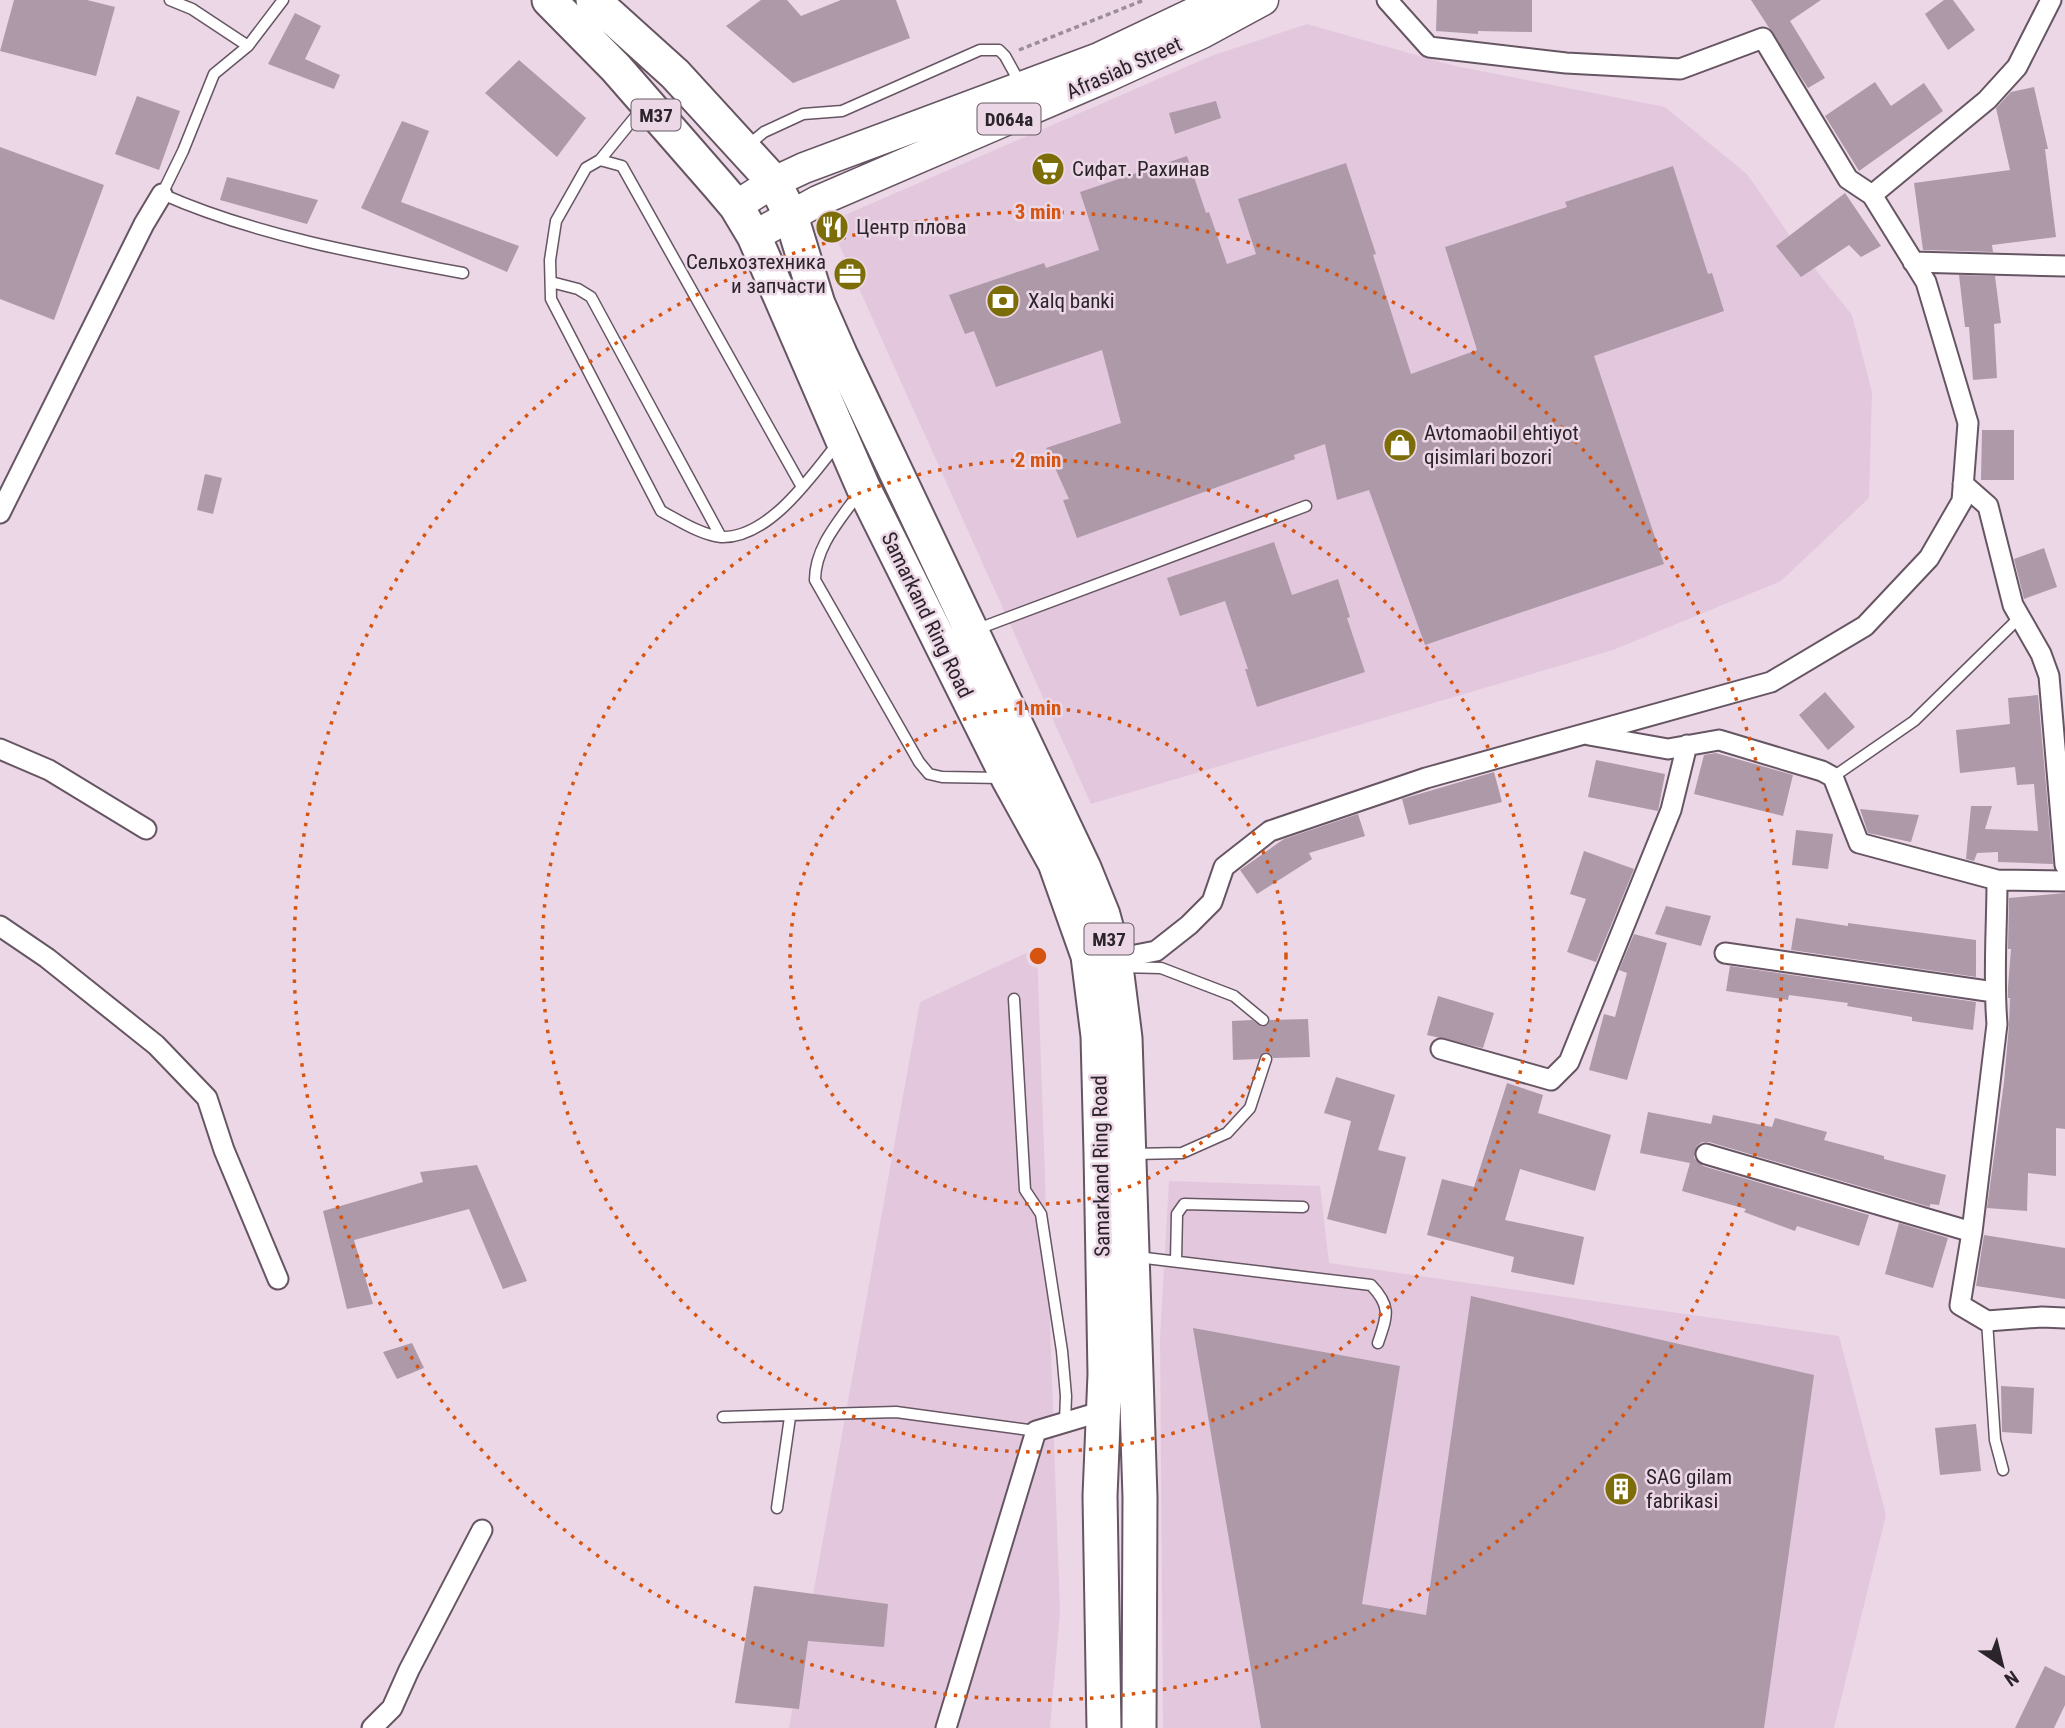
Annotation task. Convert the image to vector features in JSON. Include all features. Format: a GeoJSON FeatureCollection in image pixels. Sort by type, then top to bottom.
{"type":"FeatureCollection","features":[{"type":"Feature","properties":{"kind":"highway","name":"Samarkand Ring Road"},"geometry":{"type":"LineString","coordinates":[[549,0],[616,68],[736,206],[754,236],[863,486],[1007,778],[1055,863],[1088,956],[1098,1036],[1121,1374],[1140,1497],[1139,1728]]}},
{"type":"Feature","properties":{"kind":"highway","name":"Samarkand Ring Road"},"geometry":{"type":"LineString","coordinates":[[593,0],[675,74],[774,182],[791,216],[823,316],[1084,868],[1103,915],[1115,963],[1125,1038],[1133,1256],[1121,1374],[1103,1411],[1100,1496],[1104,1728]]}},
{"type":"Feature","properties":{"kind":"main road","name":"Afrasiab Street"},"geometry":{"type":"LineString","coordinates":[[736,206],[774,182],[804,168],[1099,58],[1221,0]]}},
{"type":"Feature","properties":{"kind":"main road","name":"Afrasiab Street"},"geometry":{"type":"LineString","coordinates":[[754,236],[818,201],[1106,78],[1202,33],[1263,0]]}},
{"type":"Feature","properties":{"kind":"street"},"geometry":{"type":"LineString","coordinates":[[1115,963],[1156,951],[1189,925],[1212,902],[1224,867],[1270,831],[1426,778],[1771,682],[1865,626],[1929,558],[1962,501],[1968,423],[1926,282],[1872,195],[1847,179],[1763,38],[1680,69],[1566,63],[1429,47],[1387,0]]}},
{"type":"Feature","properties":{"kind":"street"},"geometry":{"type":"LineString","coordinates":[[1872,195],[1987,100],[2017,67],[2051,0]]}},
{"type":"Feature","properties":{"kind":"street"},"geometry":{"type":"LineString","coordinates":[[0,513],[144,224],[162,194]]}},
{"type":"Feature","properties":{"kind":"street"},"geometry":{"type":"LineString","coordinates":[[1913,262],[2065,266]]}},
{"type":"Feature","properties":{"kind":"street"},"geometry":{"type":"LineString","coordinates":[[1964,484],[1988,506],[2013,605],[2041,654],[2049,676],[2065,865]]}},
{"type":"Feature","properties":{"kind":"street"},"geometry":{"type":"LineString","coordinates":[[1584,734],[1668,749],[1719,740],[1833,777],[1859,843],[1997,880],[2065,881]]}},
{"type":"Feature","properties":{"kind":"street"},"geometry":{"type":"LineString","coordinates":[[1441,1049],[1551,1080],[1570,1062],[1671,810],[1687,746]]}},
{"type":"Feature","properties":{"kind":"street"},"geometry":{"type":"LineString","coordinates":[[0,749],[49,770],[146,829]]}},
{"type":"Feature","properties":{"kind":"street"},"geometry":{"type":"LineString","coordinates":[[1997,880],[1997,962],[1994,992],[1997,1024],[1972,1232],[1960,1305],[1987,1321],[2065,1318]]}},
{"type":"Feature","properties":{"kind":"street"},"geometry":{"type":"LineString","coordinates":[[0,926],[47,958],[156,1045],[207,1098],[224,1150],[278,1279]]}},
{"type":"Feature","properties":{"kind":"street"},"geometry":{"type":"LineString","coordinates":[[1725,953],[1994,992]]}},
{"type":"Feature","properties":{"kind":"street"},"geometry":{"type":"LineString","coordinates":[[1706,1154],[1972,1232]]}},
{"type":"Feature","properties":{"kind":"street"},"geometry":{"type":"LineString","coordinates":[[946,1728],[1036,1431],[1103,1411]]}},
{"type":"Feature","properties":{"kind":"street"},"geometry":{"type":"LineString","coordinates":[[372,1728],[392,1708],[482,1530]]}},
{"type":"Feature","properties":{"kind":"lane"},"geometry":{"type":"LineString","coordinates":[[170,0],[192,9],[248,47]]}},
{"type":"Feature","properties":{"kind":"lane"},"geometry":{"type":"LineString","coordinates":[[283,0],[248,47],[214,74],[183,151],[162,194],[199,211],[353,253],[463,273]]}},
{"type":"Feature","properties":{"kind":"lane"},"geometry":{"type":"LineString","coordinates":[[745,148],[764,132],[803,114],[842,111],[980,50],[999,50],[1021,86]]}},
{"type":"Feature","properties":{"kind":"lane"},"geometry":{"type":"LineString","coordinates":[[646,104],[600,160],[586,168],[556,221],[550,260],[551,299],[661,511],[694,528],[721,537],[751,531],[787,504],[842,439]]}},
{"type":"Feature","properties":{"kind":"lane"},"geometry":{"type":"LineString","coordinates":[[600,160],[622,166],[802,487]]}},
{"type":"Feature","properties":{"kind":"lane"},"geometry":{"type":"LineString","coordinates":[[551,282],[578,289],[591,297],[721,537]]}},
{"type":"Feature","properties":{"kind":"lane"},"geometry":{"type":"LineString","coordinates":[[863,486],[821,550],[815,565],[815,580],[919,762],[929,774],[942,777],[1007,778]]}},
{"type":"Feature","properties":{"kind":"lane"},"geometry":{"type":"LineString","coordinates":[[971,632],[1306,506]]}},
{"type":"Feature","properties":{"kind":"lane"},"geometry":{"type":"LineString","coordinates":[[1833,777],[1914,721],[2020,617]]}},
{"type":"Feature","properties":{"kind":"lane"},"geometry":{"type":"LineString","coordinates":[[1115,963],[1161,968],[1234,996],[1263,1020]]}},
{"type":"Feature","properties":{"kind":"lane"},"geometry":{"type":"LineString","coordinates":[[1014,999],[1025,1191],[1041,1214],[1062,1351],[1065,1422]]}},
{"type":"Feature","properties":{"kind":"lane"},"geometry":{"type":"LineString","coordinates":[[1129,1154],[1182,1153],[1227,1133],[1250,1108],[1266,1059]]}},
{"type":"Feature","properties":{"kind":"lane"},"geometry":{"type":"LineString","coordinates":[[1176,1261],[1177,1214],[1184,1204],[1303,1207]]}},
{"type":"Feature","properties":{"kind":"lane"},"geometry":{"type":"LineString","coordinates":[[1133,1256],[1371,1285],[1381,1296],[1388,1312],[1378,1343]]}},
{"type":"Feature","properties":{"kind":"lane"},"geometry":{"type":"LineString","coordinates":[[1987,1321],[1995,1440],[2003,1470]]}},
{"type":"Feature","properties":{"kind":"lane"},"geometry":{"type":"LineString","coordinates":[[723,1417],[896,1412],[1036,1431]]}},
{"type":"Feature","properties":{"kind":"lane"},"geometry":{"type":"LineString","coordinates":[[776,1508],[790,1417]]}},
{"type":"Feature","properties":{"kind":"path"},"geometry":{"type":"LineString","coordinates":[[1005,56],[1144,0]]}},
{"type":"Feature","properties":{"kind":"shaded area","name":"Avtomaobil ehtiyot qisimlari bozori"},"geometry":{"type":"Polygon","coordinates":[[[1307,24],[1455,66],[1665,107],[1747,174],[1799,249],[1852,315],[1872,392],[1869,498],[1781,581],[1613,650],[1091,804],[829,222],[1211,56],[1307,24]]]}},
{"type":"Feature","properties":{"kind":"shaded area"},"geometry":{"type":"Polygon","coordinates":[[[1037,948],[1060,1612],[1050,1728],[789,1728],[920,1002],[1037,948]]]}},
{"type":"Feature","properties":{"kind":"shaded area","name":"SAG gilam fabrikasi"},"geometry":{"type":"Polygon","coordinates":[[[1169,1181],[1320,1186],[1329,1263],[1839,1336],[1886,1515],[1834,1728],[1163,1728],[1160,1338],[1169,1181]]]}},
{"type":"Feature","properties":{"kind":"building"},"geometry":{"type":"Polygon","coordinates":[[[14,0],[87,0],[115,7],[96,76],[0,51],[14,0]]]}},
{"type":"Feature","properties":{"kind":"building"},"geometry":{"type":"Polygon","coordinates":[[[761,0],[787,0],[801,16],[841,0],[896,0],[910,38],[793,83],[726,26],[761,0]]]}},
{"type":"Feature","properties":{"kind":"building"},"geometry":{"type":"Polygon","coordinates":[[[1437,0],[1532,0],[1532,32],[1478,31],[1478,34],[1436,31],[1437,0]]]}},
{"type":"Feature","properties":{"kind":"building"},"geometry":{"type":"Polygon","coordinates":[[[1751,0],[1821,0],[1790,21],[1825,78],[1808,88],[1751,0]]]}},
{"type":"Feature","properties":{"kind":"building"},"geometry":{"type":"Polygon","coordinates":[[[1944,0],[1953,0],[1975,30],[1948,50],[1925,14],[1944,0]]]}},
{"type":"Feature","properties":{"kind":"building"},"geometry":{"type":"Polygon","coordinates":[[[295,13],[321,26],[305,59],[340,75],[334,89],[268,64],[295,13]]]}},
{"type":"Feature","properties":{"kind":"building"},"geometry":{"type":"Polygon","coordinates":[[[519,60],[586,118],[557,157],[485,93],[519,60]]]}},
{"type":"Feature","properties":{"kind":"building"},"geometry":{"type":"Polygon","coordinates":[[[1875,82],[1891,106],[1924,83],[1943,111],[1859,171],[1825,116],[1875,82]]]}},
{"type":"Feature","properties":{"kind":"building"},"geometry":{"type":"Polygon","coordinates":[[[2034,87],[2048,149],[2045,149],[2056,237],[1992,245],[1993,252],[1923,250],[1914,183],[2010,170],[1996,108],[2011,92],[2034,87]]]}},
{"type":"Feature","properties":{"kind":"building"},"geometry":{"type":"Polygon","coordinates":[[[137,96],[180,111],[159,170],[115,154],[137,96]]]}},
{"type":"Feature","properties":{"kind":"building"},"geometry":{"type":"Polygon","coordinates":[[[1216,101],[1221,118],[1175,134],[1169,113],[1216,101]]]}},
{"type":"Feature","properties":{"kind":"building"},"geometry":{"type":"Polygon","coordinates":[[[402,121],[429,131],[401,202],[519,246],[507,272],[361,208],[402,121]]]}},
{"type":"Feature","properties":{"kind":"building"},"geometry":{"type":"Polygon","coordinates":[[[0,147],[104,185],[54,320],[0,299],[0,147]]]}},
{"type":"Feature","properties":{"kind":"building"},"geometry":{"type":"Polygon","coordinates":[[[1187,156],[1227,264],[1256,254],[1238,199],[1346,163],[1411,374],[1477,350],[1445,247],[1567,207],[1565,202],[1673,166],[1708,274],[1712,273],[1724,311],[1594,356],[1664,564],[1425,645],[1369,490],[1337,500],[1325,444],[1294,455],[1295,459],[1077,538],[1063,500],[1069,499],[1046,448],[1121,423],[1102,350],[996,387],[974,331],[965,334],[949,295],[1044,263],[1046,268],[1099,250],[1080,192],[1187,156]]]}},
{"type":"Feature","properties":{"kind":"building"},"geometry":{"type":"Polygon","coordinates":[[[227,177],[318,200],[307,224],[220,200],[227,177]]]}},
{"type":"Feature","properties":{"kind":"building"},"geometry":{"type":"Polygon","coordinates":[[[1845,193],[1881,246],[1861,257],[1849,245],[1801,277],[1776,246],[1845,193]]]}},
{"type":"Feature","properties":{"kind":"building"},"geometry":{"type":"Polygon","coordinates":[[[1959,275],[1995,276],[2001,323],[1994,324],[1997,378],[1973,380],[1969,327],[1965,327],[1959,275]]]}},
{"type":"Feature","properties":{"kind":"building"},"geometry":{"type":"Polygon","coordinates":[[[1982,430],[2014,430],[2014,480],[1981,480],[1982,430]]]}},
{"type":"Feature","properties":{"kind":"building"},"geometry":{"type":"Polygon","coordinates":[[[205,474],[222,478],[213,514],[197,510],[205,474]]]}},
{"type":"Feature","properties":{"kind":"building"},"geometry":{"type":"Polygon","coordinates":[[[1274,542],[1292,595],[1338,579],[1350,617],[1347,618],[1365,672],[1257,707],[1245,669],[1248,669],[1225,601],[1180,616],[1167,578],[1274,542]]]}},
{"type":"Feature","properties":{"kind":"building"},"geometry":{"type":"Polygon","coordinates":[[[2044,548],[2057,587],[2024,599],[2014,559],[2044,548]]]}},
{"type":"Feature","properties":{"kind":"building"},"geometry":{"type":"Polygon","coordinates":[[[1825,692],[1855,727],[1828,750],[1799,715],[1825,692]]]}},
{"type":"Feature","properties":{"kind":"building"},"geometry":{"type":"Polygon","coordinates":[[[2038,695],[2053,864],[1998,862],[1998,852],[1977,853],[1974,861],[1966,859],[1971,806],[1992,806],[1985,829],[2038,831],[2034,784],[2017,785],[2015,767],[1960,773],[1956,730],[2010,724],[2008,698],[2038,695]]]}},
{"type":"Feature","properties":{"kind":"building"},"geometry":{"type":"Polygon","coordinates":[[[1716,753],[1793,775],[1783,816],[1694,794],[1704,755],[1716,753]]]}},
{"type":"Feature","properties":{"kind":"building"},"geometry":{"type":"Polygon","coordinates":[[[1596,760],[1665,774],[1658,811],[1588,797],[1596,760]]]}},
{"type":"Feature","properties":{"kind":"building"},"geometry":{"type":"Polygon","coordinates":[[[1494,772],[1502,802],[1409,825],[1402,799],[1494,772]]]}},
{"type":"Feature","properties":{"kind":"building"},"geometry":{"type":"Polygon","coordinates":[[[1860,809],[1919,815],[1911,842],[1868,833],[1860,809]]]}},
{"type":"Feature","properties":{"kind":"building"},"geometry":{"type":"Polygon","coordinates":[[[1358,814],[1365,836],[1309,853],[1312,859],[1257,894],[1240,870],[1284,839],[1358,814]]]}},
{"type":"Feature","properties":{"kind":"building"},"geometry":{"type":"Polygon","coordinates":[[[1796,830],[1833,834],[1828,869],[1792,865],[1796,830]]]}},
{"type":"Feature","properties":{"kind":"building"},"geometry":{"type":"Polygon","coordinates":[[[1584,851],[1634,869],[1596,962],[1567,952],[1586,899],[1570,894],[1584,851]]]}},
{"type":"Feature","properties":{"kind":"building"},"geometry":{"type":"Polygon","coordinates":[[[2065,893],[2065,1129],[2056,1128],[2056,1176],[2028,1173],[2027,1211],[1987,1208],[2009,1025],[2009,898],[2065,893]]]}},
{"type":"Feature","properties":{"kind":"building"},"geometry":{"type":"Polygon","coordinates":[[[1666,906],[1711,916],[1701,946],[1655,934],[1666,906]]]}},
{"type":"Feature","properties":{"kind":"building"},"geometry":{"type":"Polygon","coordinates":[[[1796,918],[1976,940],[1976,977],[1791,950],[1796,918]]]}},
{"type":"Feature","properties":{"kind":"building"},"geometry":{"type":"Polygon","coordinates":[[[1634,934],[1667,943],[1627,1080],[1589,1070],[1604,1014],[1615,1017],[1627,973],[1619,970],[1634,934]]]}},
{"type":"Feature","properties":{"kind":"building"},"geometry":{"type":"Polygon","coordinates":[[[1730,966],[1976,1002],[1973,1030],[1912,1021],[1912,1017],[1847,1006],[1848,1003],[1789,995],[1788,1000],[1726,991],[1730,966]]]}},
{"type":"Feature","properties":{"kind":"building"},"geometry":{"type":"Polygon","coordinates":[[[1438,996],[1494,1013],[1483,1048],[1427,1035],[1438,996]]]}},
{"type":"Feature","properties":{"kind":"building"},"geometry":{"type":"Polygon","coordinates":[[[1308,1019],[1310,1057],[1273,1058],[1265,1052],[1258,1059],[1233,1060],[1232,1021],[1252,1020],[1262,1027],[1268,1025],[1270,1020],[1308,1019]]]}},
{"type":"Feature","properties":{"kind":"building"},"geometry":{"type":"Polygon","coordinates":[[[1336,1077],[1395,1095],[1378,1150],[1406,1157],[1386,1234],[1327,1219],[1351,1121],[1324,1113],[1336,1077]]]}},
{"type":"Feature","properties":{"kind":"building"},"geometry":{"type":"Polygon","coordinates":[[[1507,1083],[1543,1095],[1538,1113],[1611,1135],[1595,1191],[1520,1169],[1505,1220],[1584,1237],[1574,1285],[1511,1272],[1514,1257],[1427,1235],[1442,1179],[1474,1187],[1507,1083]]]}},
{"type":"Feature","properties":{"kind":"building"},"geometry":{"type":"Polygon","coordinates":[[[1648,1112],[1711,1124],[1713,1115],[1772,1127],[1775,1118],[1827,1132],[1824,1140],[1946,1175],[1939,1205],[1930,1204],[1930,1207],[1709,1142],[1702,1142],[1697,1146],[1694,1158],[1703,1166],[1869,1215],[1859,1246],[1797,1226],[1795,1231],[1744,1212],[1746,1209],[1682,1191],[1690,1163],[1640,1153],[1648,1112]]]}},
{"type":"Feature","properties":{"kind":"building"},"geometry":{"type":"Polygon","coordinates":[[[477,1165],[527,1281],[503,1289],[469,1209],[354,1240],[373,1304],[347,1309],[323,1211],[423,1182],[420,1172],[477,1165]]]}},
{"type":"Feature","properties":{"kind":"building"},"geometry":{"type":"Polygon","coordinates":[[[1899,1223],[1948,1238],[1933,1288],[1885,1274],[1899,1223]]]}},
{"type":"Feature","properties":{"kind":"building"},"geometry":{"type":"Polygon","coordinates":[[[1984,1235],[2065,1248],[2065,1299],[1976,1286],[1984,1235]]]}},
{"type":"Feature","properties":{"kind":"building","name":"SAG gilam fabrikasi"},"geometry":{"type":"Polygon","coordinates":[[[1471,1296],[1814,1375],[1764,1728],[1261,1728],[1193,1328],[1400,1366],[1362,1604],[1426,1615],[1471,1296]]]}},
{"type":"Feature","properties":{"kind":"building"},"geometry":{"type":"Polygon","coordinates":[[[412,1343],[424,1368],[397,1379],[383,1352],[412,1343]]]}},
{"type":"Feature","properties":{"kind":"building"},"geometry":{"type":"Polygon","coordinates":[[[2001,1386],[2034,1388],[2032,1434],[2002,1432],[2001,1386]]]}},
{"type":"Feature","properties":{"kind":"building"},"geometry":{"type":"Polygon","coordinates":[[[1976,1424],[1981,1471],[1940,1475],[1935,1428],[1976,1424]]]}},
{"type":"Feature","properties":{"kind":"building"},"geometry":{"type":"Polygon","coordinates":[[[754,1586],[888,1604],[884,1647],[808,1641],[799,1709],[735,1703],[754,1586]]]}},
{"type":"Feature","properties":{"kind":"building"},"geometry":{"type":"Polygon","coordinates":[[[2045,1666],[2065,1676],[2065,1705],[2054,1728],[2015,1728],[2045,1666]]]}},
{"type":"Feature","properties":{"kind":"place","name":"Сифат. Рахинав"},"geometry":{"type":"Point","coordinates":[1048,169]}},
{"type":"Feature","properties":{"kind":"place","name":"Центр плова"},"geometry":{"type":"Point","coordinates":[832,227]}},
{"type":"Feature","properties":{"kind":"place","name":"Сельхозтехника и запчасти"},"geometry":{"type":"Point","coordinates":[850,274]}},
{"type":"Feature","properties":{"kind":"place","name":"Xalq banki"},"geometry":{"type":"Point","coordinates":[1003,301]}},
{"type":"Feature","properties":{"kind":"place","name":"Avtomaobil ehtiyot qisimlari bozori"},"geometry":{"type":"Point","coordinates":[1400,445]}},
{"type":"Feature","properties":{"kind":"place","name":"SAG gilam fabrikasi"},"geometry":{"type":"Point","coordinates":[1621,1489]}}]}
